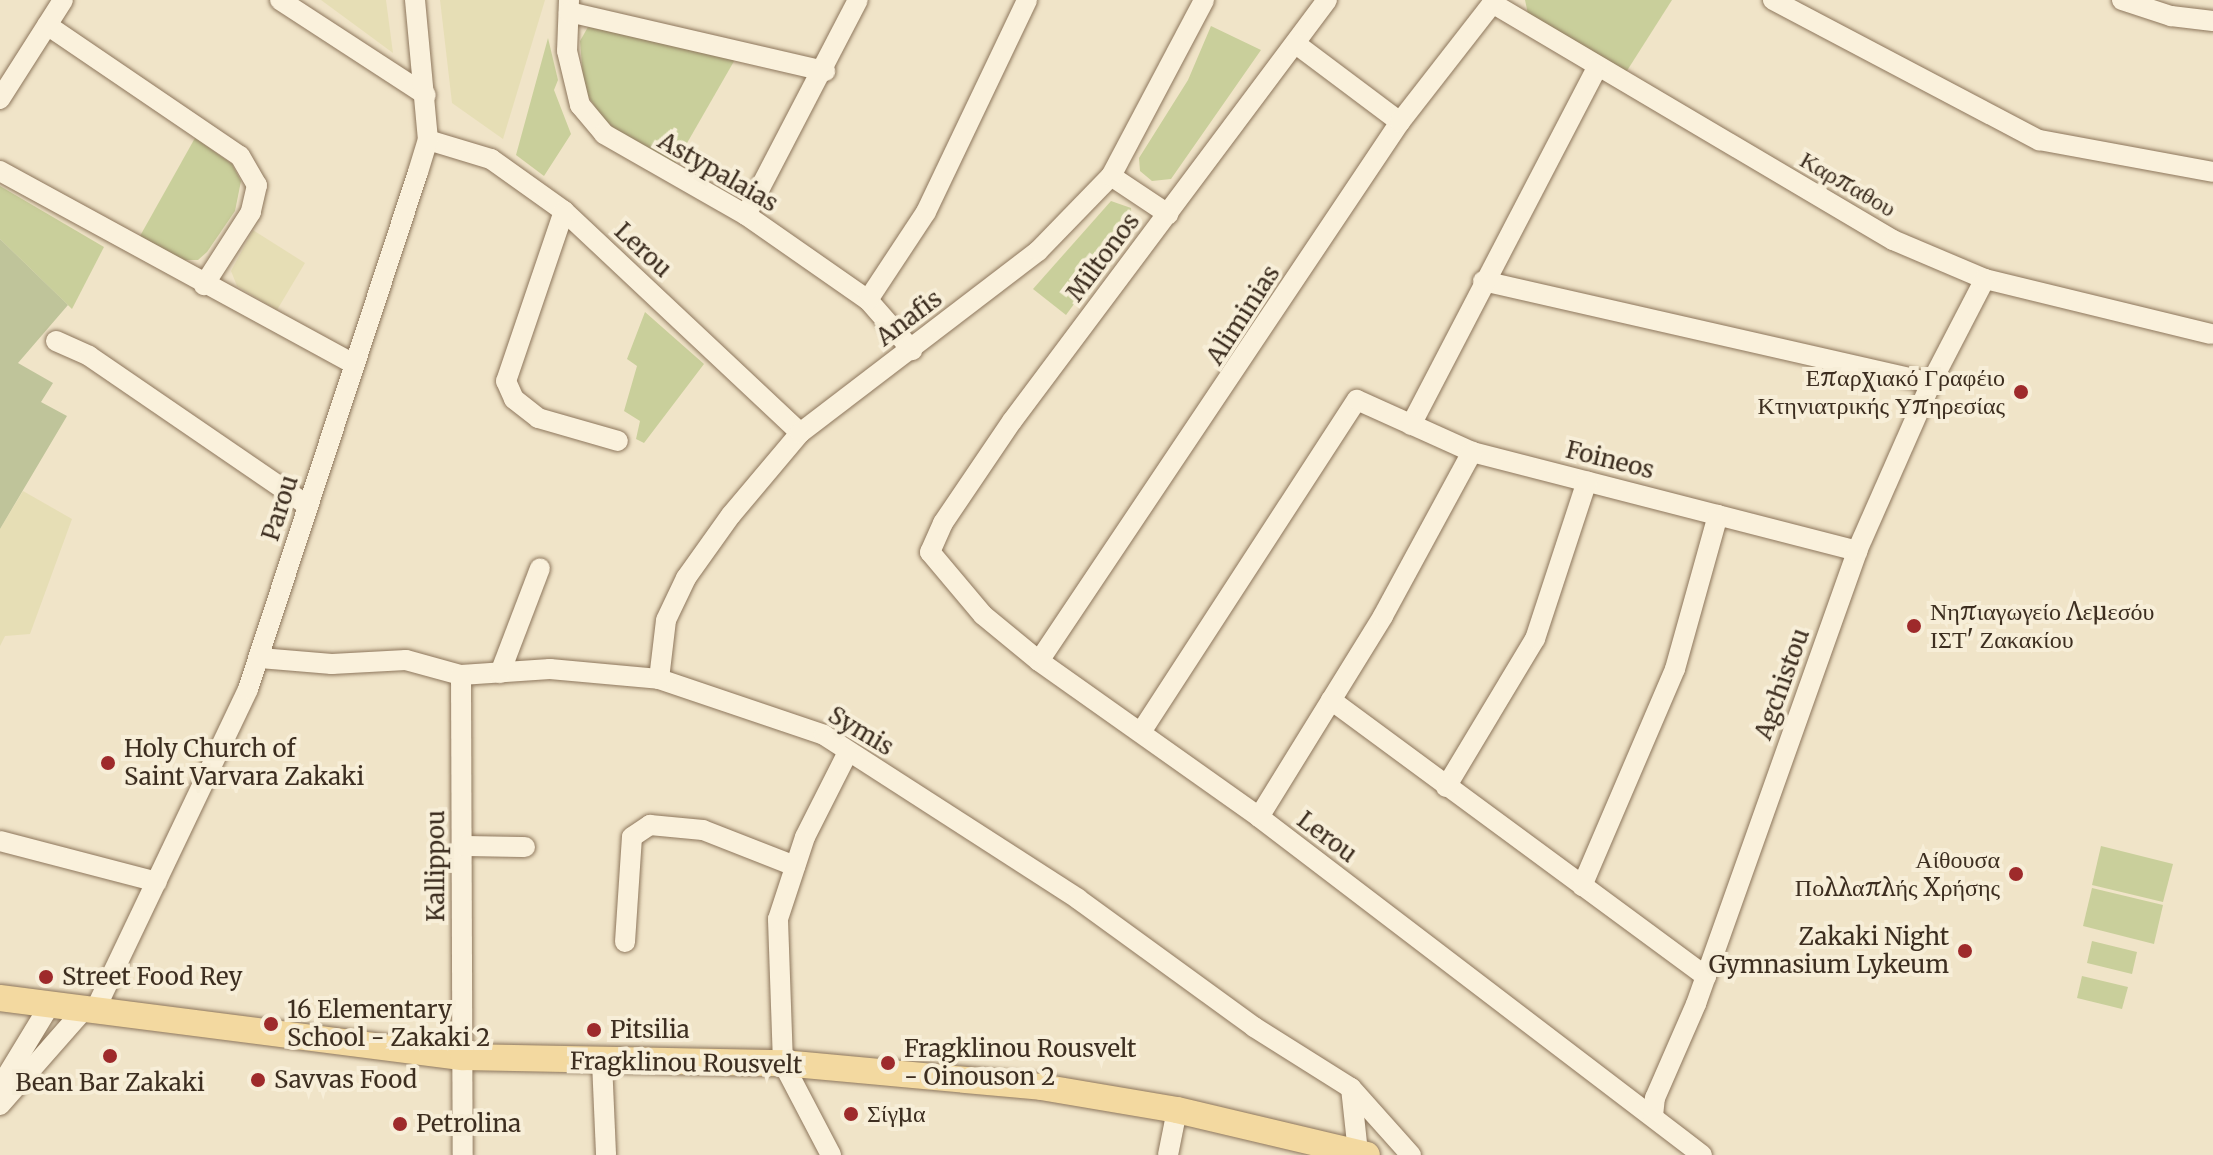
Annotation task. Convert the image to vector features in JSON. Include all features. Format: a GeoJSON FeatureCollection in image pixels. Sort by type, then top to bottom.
{"type":"FeatureCollection","features":[{"type":"Feature","properties":{"kind":"main road","name":"Fragklinou Rousvelt"},"geometry":{"type":"LineString","coordinates":[[0,998],[463,1057],[783,1063],[1041,1087],[1177,1110],[1363,1153]]}},
{"type":"Feature","properties":{"kind":"street"},"geometry":{"type":"LineString","coordinates":[[0,99],[63,0]]}},
{"type":"Feature","properties":{"kind":"street"},"geometry":{"type":"LineString","coordinates":[[280,0],[426,95]]}},
{"type":"Feature","properties":{"kind":"street","name":"Parou"},"geometry":{"type":"LineString","coordinates":[[0,1105],[91,1008],[217,762],[260,658],[428,140],[415,0]]}},
{"type":"Feature","properties":{"kind":"street"},"geometry":{"type":"LineString","coordinates":[[746,215],[825,71],[858,0]]}},
{"type":"Feature","properties":{"kind":"street"},"geometry":{"type":"LineString","coordinates":[[868,300],[926,212],[1027,0]]}},
{"type":"Feature","properties":{"kind":"street","name":"Anafis"},"geometry":{"type":"LineString","coordinates":[[659,679],[666,620],[686,578],[731,515],[800,433],[1038,251],[1111,176],[1204,0]]}},
{"type":"Feature","properties":{"kind":"street","name":"Miltonos"},"geometry":{"type":"LineString","coordinates":[[930,552],[943,523],[1012,421],[1327,0]]}},
{"type":"Feature","properties":{"kind":"street"},"geometry":{"type":"LineString","coordinates":[[1773,0],[1826,32],[2039,140],[2213,172]]}},
{"type":"Feature","properties":{"kind":"street"},"geometry":{"type":"LineString","coordinates":[[2122,0],[2171,16],[2213,21]]}},
{"type":"Feature","properties":{"kind":"street","name":"Καρπαθου"},"geometry":{"type":"LineString","coordinates":[[1494,1],[1597,68],[1893,240],[1985,279],[2210,334]]}},
{"type":"Feature","properties":{"kind":"street","name":"Aliminias"},"geometry":{"type":"LineString","coordinates":[[1039,661],[1400,122],[1494,1]]}},
{"type":"Feature","properties":{"kind":"street"},"geometry":{"type":"LineString","coordinates":[[569,6],[825,71]]}},
{"type":"Feature","properties":{"kind":"street","name":"Astypalaias"},"geometry":{"type":"LineString","coordinates":[[569,6],[567,51],[580,105],[604,134],[746,215],[868,300],[912,350]]}},
{"type":"Feature","properties":{"kind":"street"},"geometry":{"type":"LineString","coordinates":[[47,25],[240,156],[257,185],[251,212],[204,285]]}},
{"type":"Feature","properties":{"kind":"street"},"geometry":{"type":"LineString","coordinates":[[1296,44],[1400,122]]}},
{"type":"Feature","properties":{"kind":"street"},"geometry":{"type":"LineString","coordinates":[[1411,425],[1483,281],[1597,68]]}},
{"type":"Feature","properties":{"kind":"street","name":"Lerou"},"geometry":{"type":"LineString","coordinates":[[428,140],[491,159],[564,211],[800,433]]}},
{"type":"Feature","properties":{"kind":"street"},"geometry":{"type":"LineString","coordinates":[[0,171],[204,285],[354,364]]}},
{"type":"Feature","properties":{"kind":"street"},"geometry":{"type":"LineString","coordinates":[[1111,176],[1168,214]]}},
{"type":"Feature","properties":{"kind":"street"},"geometry":{"type":"LineString","coordinates":[[564,211],[506,381],[514,399],[538,418],[618,441]]}},
{"type":"Feature","properties":{"kind":"street","name":"Agchistou"},"geometry":{"type":"LineString","coordinates":[[1653,1116],[1655,1098],[1706,976],[1857,551],[1931,383],[1985,279]]}},
{"type":"Feature","properties":{"kind":"street"},"geometry":{"type":"LineString","coordinates":[[1483,281],[1931,383]]}},
{"type":"Feature","properties":{"kind":"street"},"geometry":{"type":"LineString","coordinates":[[56,341],[89,356],[308,506]]}},
{"type":"Feature","properties":{"kind":"street","name":"Foineos"},"geometry":{"type":"LineString","coordinates":[[1141,732],[1357,400],[1472,452],[1857,551]]}},
{"type":"Feature","properties":{"kind":"street"},"geometry":{"type":"LineString","coordinates":[[1259,817],[1331,700],[1472,452]]}},
{"type":"Feature","properties":{"kind":"street"},"geometry":{"type":"LineString","coordinates":[[1446,787],[1535,639],[1587,481]]}},
{"type":"Feature","properties":{"kind":"street"},"geometry":{"type":"LineString","coordinates":[[1582,886],[1675,669],[1718,515]]}},
{"type":"Feature","properties":{"kind":"street","name":"Lerou"},"geometry":{"type":"LineString","coordinates":[[930,552],[983,615],[1039,661],[1259,817],[1702,1155]]}},
{"type":"Feature","properties":{"kind":"street"},"geometry":{"type":"LineString","coordinates":[[500,673],[540,568]]}},
{"type":"Feature","properties":{"kind":"street","name":"Symis"},"geometry":{"type":"LineString","coordinates":[[260,658],[332,664],[406,660],[461,675],[550,669],[659,679],[824,735],[1078,899],[1254,1027],[1351,1088],[1411,1155]]}},
{"type":"Feature","properties":{"kind":"street","name":"Kallippou"},"geometry":{"type":"LineString","coordinates":[[461,675],[463,1155]]}},
{"type":"Feature","properties":{"kind":"street"},"geometry":{"type":"LineString","coordinates":[[1331,700],[1706,976]]}},
{"type":"Feature","properties":{"kind":"street"},"geometry":{"type":"LineString","coordinates":[[831,1155],[783,1063],[778,919],[795,866],[848,752]]}},
{"type":"Feature","properties":{"kind":"street"},"geometry":{"type":"LineString","coordinates":[[625,942],[632,837],[650,825],[703,830],[795,866]]}},
{"type":"Feature","properties":{"kind":"street"},"geometry":{"type":"LineString","coordinates":[[0,841],[157,882]]}},
{"type":"Feature","properties":{"kind":"street"},"geometry":{"type":"LineString","coordinates":[[462,846],[525,847]]}},
{"type":"Feature","properties":{"kind":"street"},"geometry":{"type":"LineString","coordinates":[[0,1087],[51,1003]]}},
{"type":"Feature","properties":{"kind":"street"},"geometry":{"type":"LineString","coordinates":[[602,1062],[606,1155]]}},
{"type":"Feature","properties":{"kind":"street"},"geometry":{"type":"LineString","coordinates":[[1351,1088],[1363,1153]]}},
{"type":"Feature","properties":{"kind":"street"},"geometry":{"type":"LineString","coordinates":[[1168,1155],[1177,1110]]}},
{"type":"Feature","properties":{"kind":"shaded area"},"geometry":{"type":"Polygon","coordinates":[[[321,0],[386,0],[393,53],[321,0]]]}},
{"type":"Feature","properties":{"kind":"shaded area"},"geometry":{"type":"Polygon","coordinates":[[[440,0],[545,0],[503,139],[452,103],[440,0]]]}},
{"type":"Feature","properties":{"kind":"shaded area"},"geometry":{"type":"Polygon","coordinates":[[[253,230],[305,263],[277,310],[237,286],[231,271],[253,230]]]}},
{"type":"Feature","properties":{"kind":"shaded area"},"geometry":{"type":"Polygon","coordinates":[[[23,491],[72,519],[30,634],[5,636],[0,646],[0,529],[23,491]]]}},
{"type":"Feature","properties":{"kind":"green space"},"geometry":{"type":"Polygon","coordinates":[[[1525,0],[1672,0],[1623,77],[1528,14],[1525,0]]]}},
{"type":"Feature","properties":{"kind":"green space"},"geometry":{"type":"Polygon","coordinates":[[[1211,26],[1261,50],[1171,179],[1152,181],[1140,171],[1139,158],[1188,80],[1211,26]]]}},
{"type":"Feature","properties":{"kind":"green space"},"geometry":{"type":"Polygon","coordinates":[[[588,27],[737,56],[675,164],[610,129],[584,90],[580,41],[588,27]]]}},
{"type":"Feature","properties":{"kind":"green space"},"geometry":{"type":"Polygon","coordinates":[[[548,38],[558,80],[554,90],[571,134],[544,176],[516,155],[548,38]]]}},
{"type":"Feature","properties":{"kind":"green space"},"geometry":{"type":"Polygon","coordinates":[[[195,138],[232,164],[241,181],[235,211],[207,252],[198,260],[183,260],[140,236],[195,138]]]}},
{"type":"Feature","properties":{"kind":"green space"},"geometry":{"type":"Polygon","coordinates":[[[0,186],[104,247],[72,309],[0,239],[0,186]]]}},
{"type":"Feature","properties":{"kind":"green space"},"geometry":{"type":"Polygon","coordinates":[[[1111,201],[1131,208],[1132,225],[1066,315],[1033,289],[1111,201]]]}},
{"type":"Feature","properties":{"kind":"green space"},"geometry":{"type":"Polygon","coordinates":[[[0,239],[68,305],[18,363],[53,383],[41,402],[67,416],[0,529],[0,239]]]}},
{"type":"Feature","properties":{"kind":"green space"},"geometry":{"type":"Polygon","coordinates":[[[645,312],[704,364],[644,443],[636,439],[640,421],[624,411],[637,366],[627,359],[645,312]]]}},
{"type":"Feature","properties":{"kind":"green space"},"geometry":{"type":"Polygon","coordinates":[[[2101,846],[2173,864],[2163,902],[2092,885],[2101,846]]]}},
{"type":"Feature","properties":{"kind":"green space"},"geometry":{"type":"Polygon","coordinates":[[[2092,888],[2163,905],[2154,944],[2083,926],[2092,888]]]}},
{"type":"Feature","properties":{"kind":"green space"},"geometry":{"type":"Polygon","coordinates":[[[2092,941],[2137,952],[2132,974],[2087,963],[2092,941]]]}},
{"type":"Feature","properties":{"kind":"green space"},"geometry":{"type":"Polygon","coordinates":[[[2082,976],[2128,987],[2122,1009],[2077,998],[2082,976]]]}},
{"type":"Feature","properties":{"kind":"place","name":"Επαρχιακό Γραφέιο Κτηνιατρικής Υπηρεσίας"},"geometry":{"type":"Point","coordinates":[2021,392]}},
{"type":"Feature","properties":{"kind":"place","name":"Νηπιαγωγείο Λεμεσόυ ΙΣΤ' Ζακακίου"},"geometry":{"type":"Point","coordinates":[1914,626]}},
{"type":"Feature","properties":{"kind":"place","name":"Holy Church of Saint Varvara Zakaki"},"geometry":{"type":"Point","coordinates":[108,763]}},
{"type":"Feature","properties":{"kind":"place","name":"Αίθουσα Πολλαπλής Χρήσης"},"geometry":{"type":"Point","coordinates":[2016,874]}},
{"type":"Feature","properties":{"kind":"place","name":"Zakaki Night Gymnasium Lykeum"},"geometry":{"type":"Point","coordinates":[1965,951]}},
{"type":"Feature","properties":{"kind":"place","name":"Street Food Rey"},"geometry":{"type":"Point","coordinates":[46,977]}},
{"type":"Feature","properties":{"kind":"place","name":"16 Elementary School - Zakaki 2"},"geometry":{"type":"Point","coordinates":[271,1024]}},
{"type":"Feature","properties":{"kind":"place","name":"Pitsilia"},"geometry":{"type":"Point","coordinates":[594,1030]}},
{"type":"Feature","properties":{"kind":"place","name":"Bean Bar Zakaki"},"geometry":{"type":"Point","coordinates":[110,1056]}},
{"type":"Feature","properties":{"kind":"place","name":"Fragklinou Rousvelt - Oinouson 2"},"geometry":{"type":"Point","coordinates":[888,1063]}},
{"type":"Feature","properties":{"kind":"place","name":"Savvas Food"},"geometry":{"type":"Point","coordinates":[258,1080]}},
{"type":"Feature","properties":{"kind":"place","name":"Σίγμα"},"geometry":{"type":"Point","coordinates":[851,1114]}},
{"type":"Feature","properties":{"kind":"place","name":"Petrolina"},"geometry":{"type":"Point","coordinates":[400,1124]}}]}
